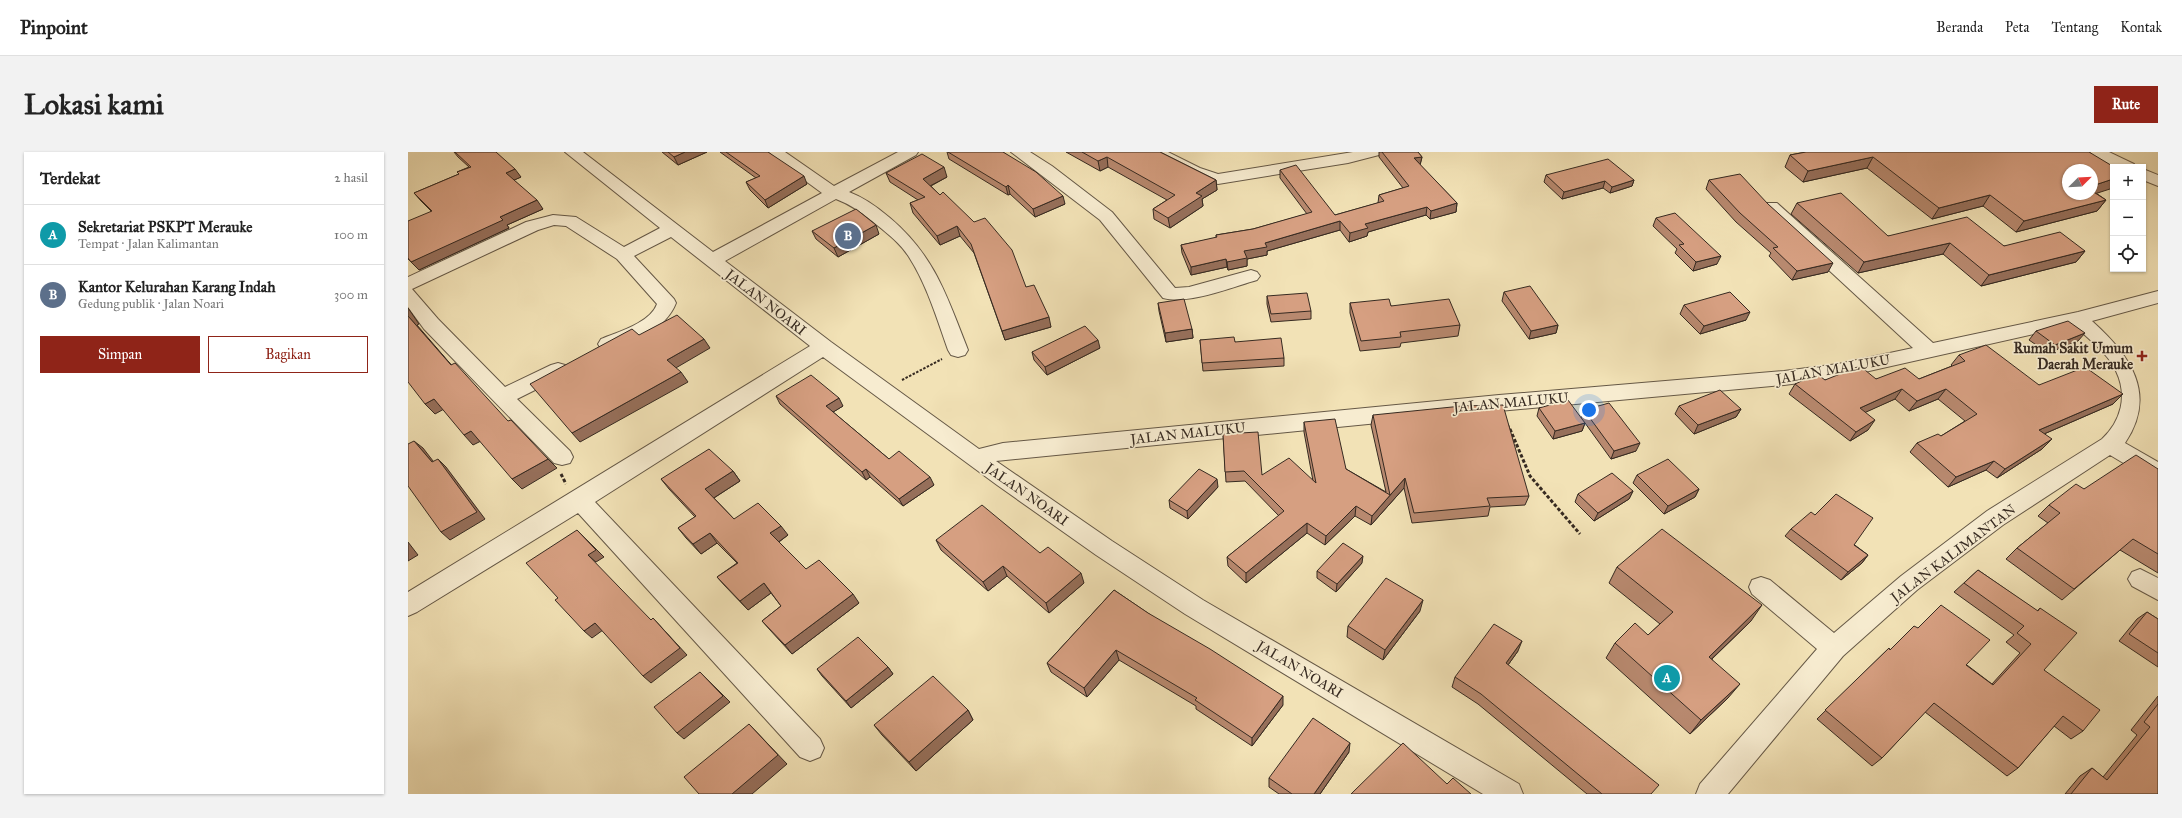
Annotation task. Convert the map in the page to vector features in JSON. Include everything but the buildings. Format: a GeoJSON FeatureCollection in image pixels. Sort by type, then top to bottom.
{"type":"FeatureCollection","features":[{"type":"Feature","properties":{"kind":"street","name":"JALAN NOARI"},"geometry":{"type":"LineString","coordinates":[[573,152],[824,347],[976,458],[1104,548],[1194,607],[1510,794]]}},
{"type":"Feature","properties":{"kind":"street"},"geometry":{"type":"LineString","coordinates":[[774,152],[833,193],[852,199],[868,208],[901,236],[918,255],[937,294],[958,350]]}},
{"type":"Feature","properties":{"kind":"street"},"geometry":{"type":"LineString","coordinates":[[712,260],[910,152]]}},
{"type":"Feature","properties":{"kind":"street"},"geometry":{"type":"LineString","coordinates":[[1019,152],[1046,169],[1106,216],[1170,294],[1189,293],[1251,276]]}},
{"type":"Feature","properties":{"kind":"street"},"geometry":{"type":"LineString","coordinates":[[1156,152],[1196,172],[1218,179],[1373,152]]}},
{"type":"Feature","properties":{"kind":"street"},"geometry":{"type":"LineString","coordinates":[[2096,152],[2122,164]]}},
{"type":"Feature","properties":{"kind":"street"},"geometry":{"type":"LineString","coordinates":[[2146,176],[2158,182]]}},
{"type":"Feature","properties":{"kind":"street"},"geometry":{"type":"LineString","coordinates":[[1771,206],[1925,346]]}},
{"type":"Feature","properties":{"kind":"street"},"geometry":{"type":"LineString","coordinates":[[408,284],[532,226],[553,220],[570,221],[623,255],[667,303],[666,309],[649,324],[593,352]]}},
{"type":"Feature","properties":{"kind":"street"},"geometry":{"type":"LineString","coordinates":[[623,255],[672,229]]}},
{"type":"Feature","properties":{"kind":"street"},"geometry":{"type":"LineString","coordinates":[[408,294],[431,324],[562,458]]}},
{"type":"Feature","properties":{"kind":"street","name":"JALAN MALUKU"},"geometry":{"type":"LineString","coordinates":[[976,458],[1003,451],[1499,403],[1784,378],[1838,370],[1925,346],[2078,318],[2158,297]]}},
{"type":"Feature","properties":{"kind":"street","name":"JALAN KALIMANTAN"},"geometry":{"type":"LineString","coordinates":[[1710,794],[1834,648],[1909,583],[1995,518],[2110,445],[2122,431],[2132,410],[2127,371],[2118,359],[2078,318]]}},
{"type":"Feature","properties":{"kind":"street"},"geometry":{"type":"LineString","coordinates":[[408,605],[580,500],[824,347]]}},
{"type":"Feature","properties":{"kind":"street"},"geometry":{"type":"LineString","coordinates":[[502,397],[572,362]]}},
{"type":"Feature","properties":{"kind":"street"},"geometry":{"type":"LineString","coordinates":[[2110,445],[2158,473]]}},
{"type":"Feature","properties":{"kind":"street"},"geometry":{"type":"LineString","coordinates":[[580,500],[810,748]]}},
{"type":"Feature","properties":{"kind":"street"},"geometry":{"type":"LineString","coordinates":[[1761,587],[1834,648]]}},
{"type":"Feature","properties":{"kind":"path"},"geometry":{"type":"LineString","coordinates":[[884,390],[958,350]]}},
{"type":"Feature","properties":{"kind":"path"},"geometry":{"type":"LineString","coordinates":[[1499,403],[1530,476],[1580,534]]}},
{"type":"Feature","properties":{"kind":"place","name":"Kantor Kelurahan Karang Indah"},"geometry":{"type":"Point","coordinates":[848,236]}},
{"type":"Feature","properties":{"kind":"place","name":"Rumah Sakit Umum Daerah Merauke"},"geometry":{"type":"Point","coordinates":[2142,356]}},
{"type":"Feature","properties":{"kind":"place","name":"Sekretariat PSKPT Merauke"},"geometry":{"type":"Point","coordinates":[1667,678]}}]}
